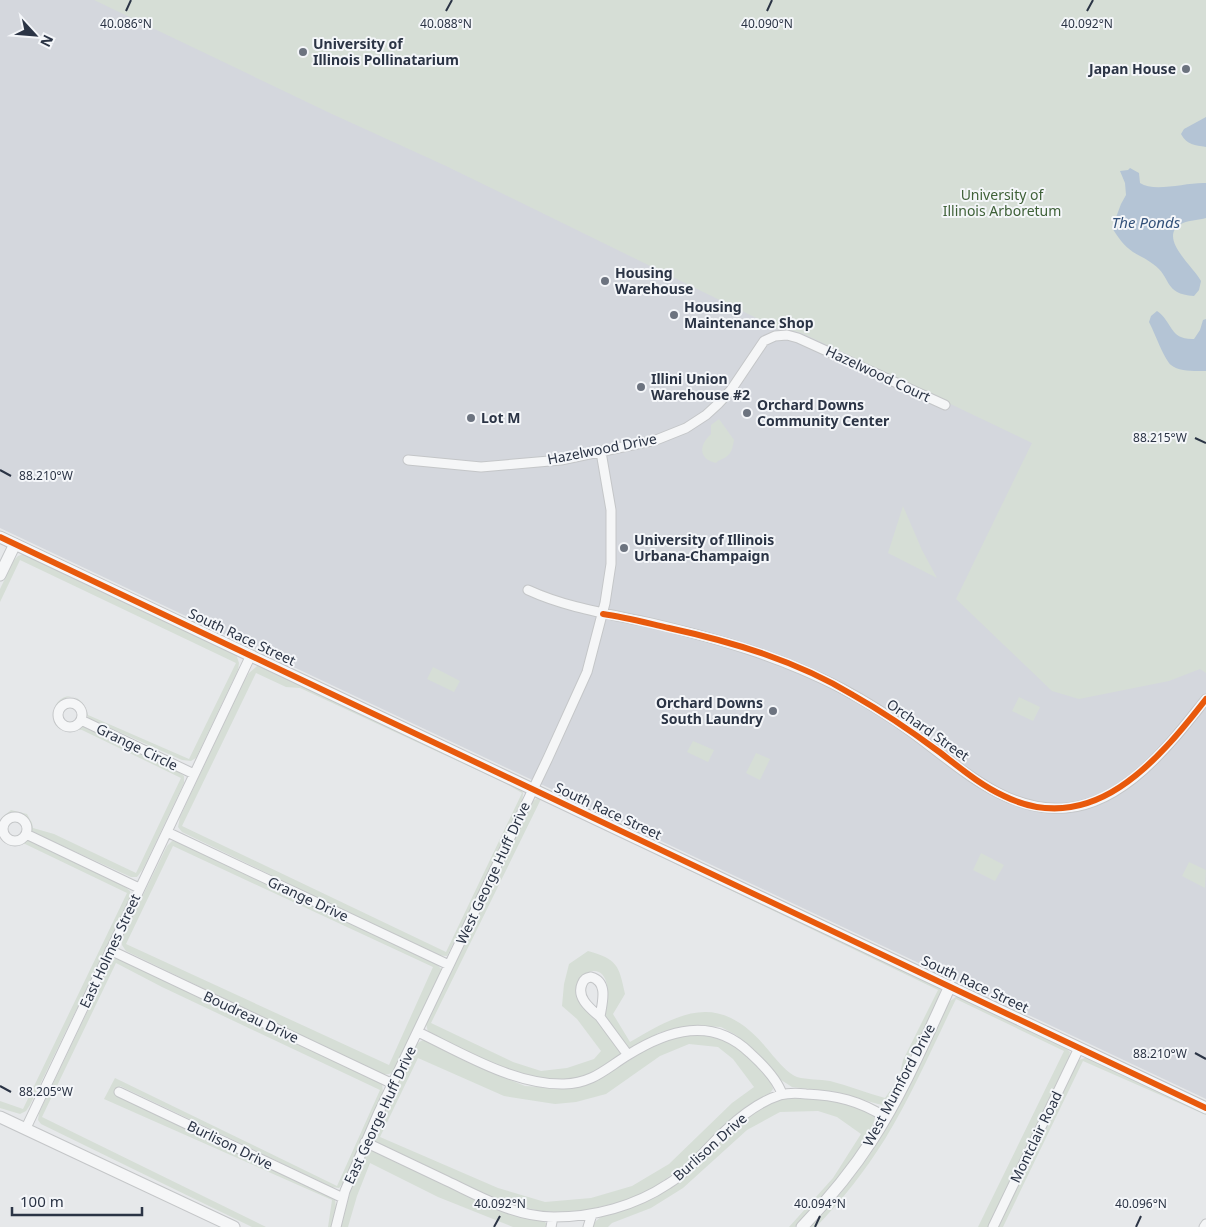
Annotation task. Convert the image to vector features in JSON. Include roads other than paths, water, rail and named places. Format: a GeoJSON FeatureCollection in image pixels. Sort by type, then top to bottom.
{"type":"FeatureCollection","features":[{"type":"Feature","properties":{"kind":"street","name":"Hazelwood Drive"},"geometry":{"type":"LineString","coordinates":[[408,460],[480,467],[561,460],[656,440],[686,428],[706,415],[731,390],[764,340],[775,336],[787,335],[812,344]]}},
{"type":"Feature","properties":{"kind":"street","name":"Hazelwood Court"},"geometry":{"type":"LineString","coordinates":[[812,344],[945,405]]}},
{"type":"Feature","properties":{"kind":"street","name":"West George Huff Drive"},"geometry":{"type":"LineString","coordinates":[[418,1032],[587,672],[603,614],[611,564],[612,536],[608,489],[601,452]]}},
{"type":"Feature","properties":{"kind":"street","name":"South Race Street"},"geometry":{"type":"LineString","coordinates":[[0,536],[1206,1108]]}},
{"type":"Feature","properties":{"kind":"street"},"geometry":{"type":"LineString","coordinates":[[0,575],[15,544]]}},
{"type":"Feature","properties":{"kind":"street","name":"Orchard Street"},"geometry":{"type":"LineString","coordinates":[[528,590],[566,604],[603,614],[719,639],[768,655],[808,672],[880,711],[989,788],[1016,801],[1033,806],[1058,808],[1078,806],[1092,802],[1122,787],[1165,748],[1206,699]]}},
{"type":"Feature","properties":{"kind":"street","name":"East Holmes Street"},"geometry":{"type":"LineString","coordinates":[[26,1128],[251,655]]}},
{"type":"Feature","properties":{"kind":"street","name":"Grange Circle"},"geometry":{"type":"LineString","coordinates":[[81,720],[194,774]]}},
{"type":"Feature","properties":{"kind":"street","name":"Grange Drive"},"geometry":{"type":"LineString","coordinates":[[167,832],[450,965]]}},
{"type":"Feature","properties":{"kind":"street"},"geometry":{"type":"LineString","coordinates":[[26,834],[140,888]]}},
{"type":"Feature","properties":{"kind":"street","name":"Boudreau Drive"},"geometry":{"type":"LineString","coordinates":[[110,950],[393,1084]]}},
{"type":"Feature","properties":{"kind":"street","name":"West Mumford Drive"},"geometry":{"type":"LineString","coordinates":[[802,1227],[842,1182],[873,1138],[899,1092],[950,986]]}},
{"type":"Feature","properties":{"kind":"street"},"geometry":{"type":"LineString","coordinates":[[600,1016],[628,1055]]}},
{"type":"Feature","properties":{"kind":"street"},"geometry":{"type":"LineString","coordinates":[[418,1032],[516,1078],[548,1084],[581,1082],[594,1077],[628,1055],[658,1039],[673,1034],[692,1030],[718,1033],[739,1042],[777,1084],[782,1094]]}},
{"type":"Feature","properties":{"kind":"street","name":"East George Huff Drive"},"geometry":{"type":"LineString","coordinates":[[336,1227],[350,1176],[418,1032]]}},
{"type":"Feature","properties":{"kind":"street","name":"Montclair Road"},"geometry":{"type":"LineString","coordinates":[[993,1227],[1079,1048]]}},
{"type":"Feature","properties":{"kind":"street","name":"Burlison Drive"},"geometry":{"type":"LineString","coordinates":[[119,1092],[343,1198]]}},
{"type":"Feature","properties":{"kind":"street","name":"Burlison Drive"},"geometry":{"type":"LineString","coordinates":[[365,1142],[501,1206],[552,1217],[592,1214],[632,1202],[669,1184],[682,1174],[727,1129],[744,1116],[782,1094],[839,1097],[863,1105],[885,1117]]}},
{"type":"Feature","properties":{"kind":"street"},"geometry":{"type":"LineString","coordinates":[[0,1117],[234,1227]]}},
{"type":"Feature","properties":{"kind":"street"},"geometry":{"type":"LineString","coordinates":[[588,1227],[592,1214]]}},
{"type":"Feature","properties":{"kind":"street"},"geometry":{"type":"LineString","coordinates":[[551,1227],[552,1217]]}},
{"type":"Feature","properties":{"kind":"water"},"geometry":{"type":"Polygon","coordinates":[[[1206,117],[1206,147],[1192,144],[1186,140],[1181,134],[1184,129],[1206,117]]]}},
{"type":"Feature","properties":{"kind":"water","name":"The Ponds"},"geometry":{"type":"Polygon","coordinates":[[[1130,168],[1139,173],[1140,183],[1146,186],[1162,187],[1206,183],[1206,218],[1183,223],[1175,229],[1173,236],[1179,252],[1201,281],[1199,290],[1194,296],[1184,295],[1172,288],[1159,269],[1130,250],[1112,228],[1126,195],[1125,183],[1120,171],[1130,168]]]}},
{"type":"Feature","properties":{"kind":"water"},"geometry":{"type":"Polygon","coordinates":[[[1157,311],[1180,337],[1186,339],[1194,339],[1200,330],[1203,320],[1206,319],[1206,371],[1183,370],[1174,367],[1168,362],[1149,322],[1151,316],[1157,311]]]}},
{"type":"Feature","properties":{"kind":"place","name":"University of Illinois Pollinatarium"},"geometry":{"type":"Point","coordinates":[303,52]}},
{"type":"Feature","properties":{"kind":"place","name":"Japan House"},"geometry":{"type":"Point","coordinates":[1186,69]}},
{"type":"Feature","properties":{"kind":"place","name":"Housing Warehouse"},"geometry":{"type":"Point","coordinates":[605,281]}},
{"type":"Feature","properties":{"kind":"place","name":"Housing Maintenance Shop"},"geometry":{"type":"Point","coordinates":[674,315]}},
{"type":"Feature","properties":{"kind":"place","name":"Illini Union Warehouse #2"},"geometry":{"type":"Point","coordinates":[641,387]}},
{"type":"Feature","properties":{"kind":"place","name":"Orchard Downs Community Center"},"geometry":{"type":"Point","coordinates":[747,413]}},
{"type":"Feature","properties":{"kind":"place","name":"Lot M"},"geometry":{"type":"Point","coordinates":[471,418]}},
{"type":"Feature","properties":{"kind":"place","name":"University of Illinois Urbana-Champaign"},"geometry":{"type":"Point","coordinates":[624,548]}},
{"type":"Feature","properties":{"kind":"place","name":"Orchard Downs South Laundry"},"geometry":{"type":"Point","coordinates":[773,711]}},
{"type":"Feature","properties":{"kind":"park label","name":"University of Illinois Arboretum"},"geometry":{"type":"Point","coordinates":[1002,204]}}]}
